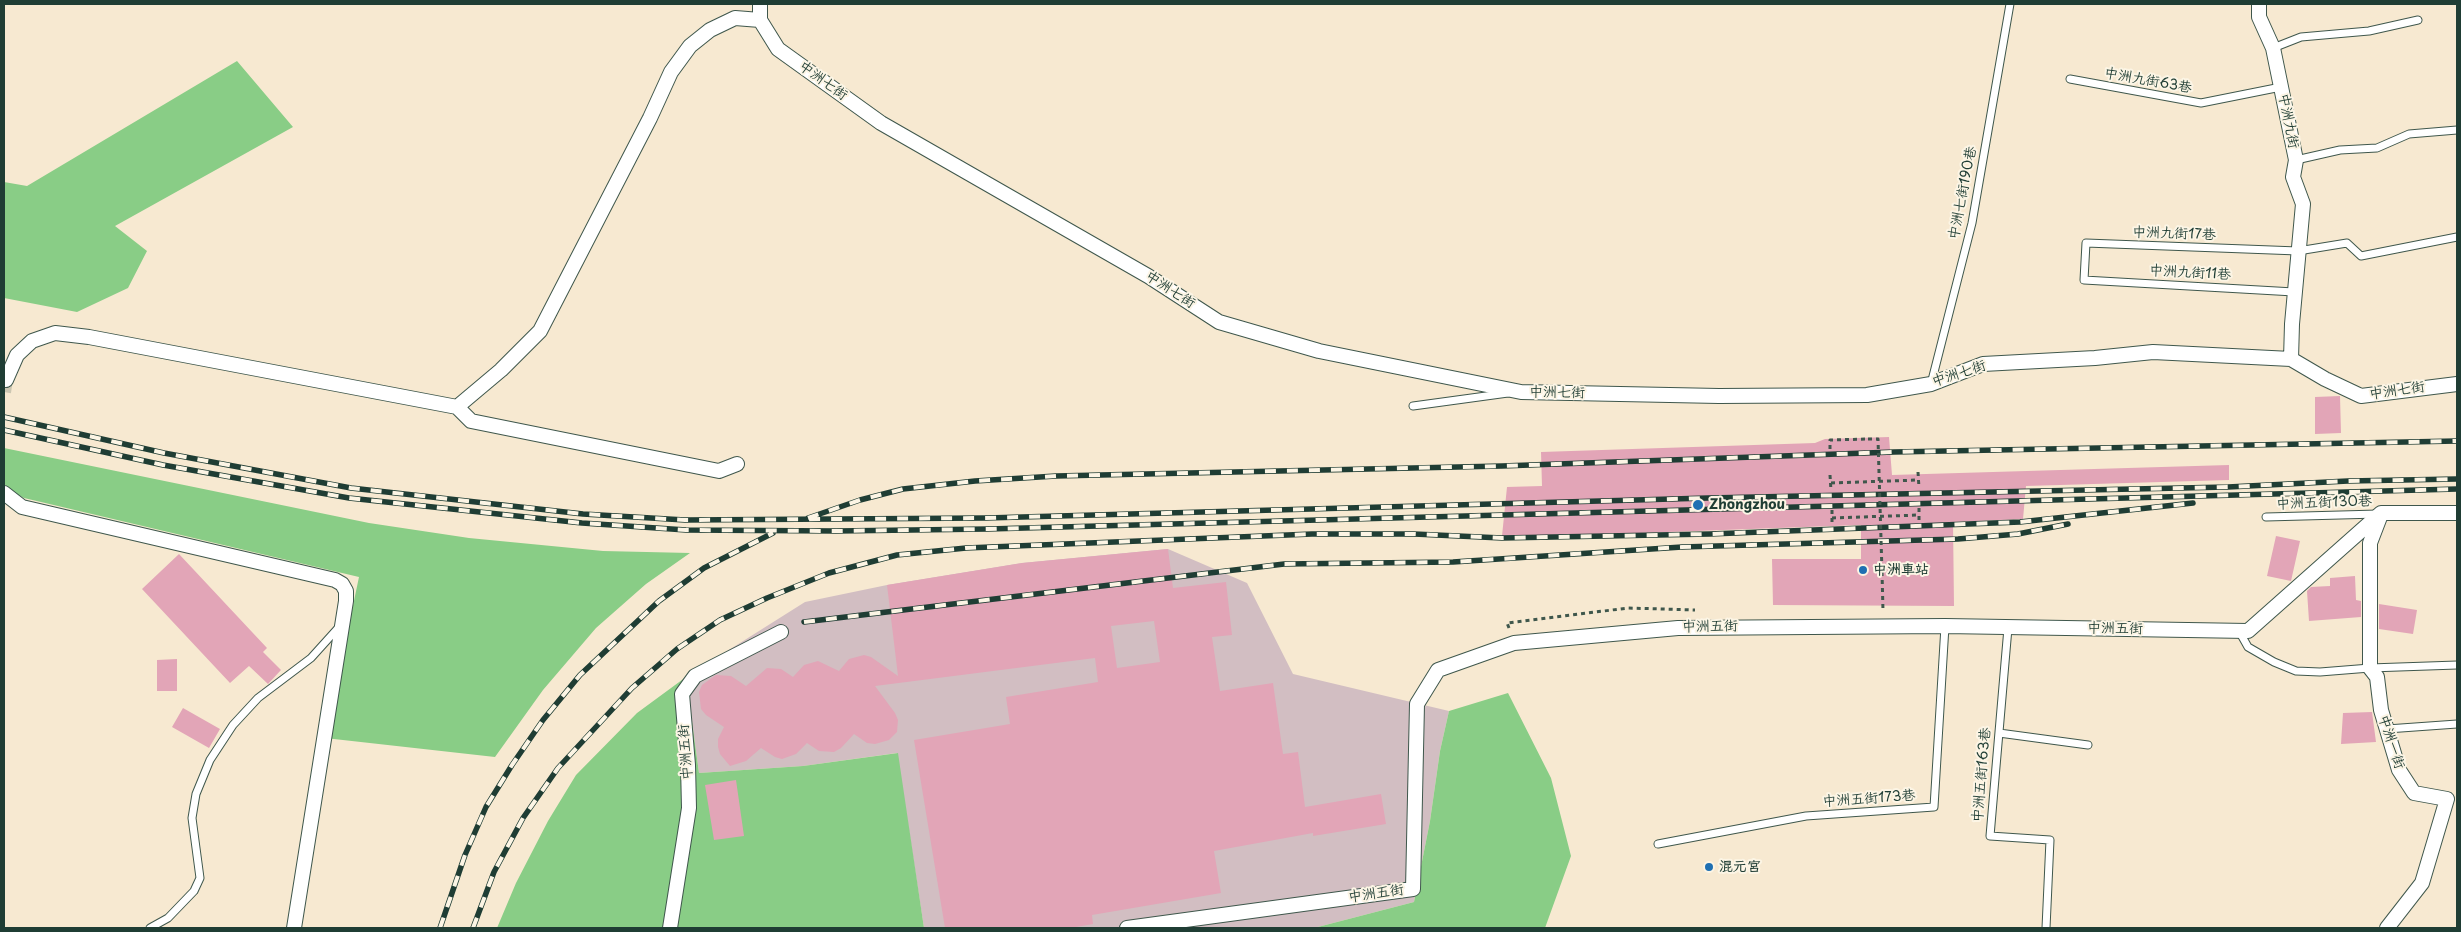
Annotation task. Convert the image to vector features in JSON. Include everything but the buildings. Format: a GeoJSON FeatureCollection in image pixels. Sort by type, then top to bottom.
{"type":"FeatureCollection","features":[{"type":"Feature","properties":{"kind":"street"},"geometry":{"type":"LineString","coordinates":[[457,407],[501,370],[540,331],[650,118],[671,72],[690,46],[710,30],[735,18],[760,20],[760,4]]}},
{"type":"Feature","properties":{"kind":"street","name":"中洲九街"},"geometry":{"type":"LineString","coordinates":[[2259,4],[2259,17],[2273,48],[2296,160],[2293,177],[2303,204],[2294,292],[2291,359]]}},
{"type":"Feature","properties":{"kind":"street","name":"中洲七街"},"geometry":{"type":"LineString","coordinates":[[760,20],[778,49],[880,123],[1148,276],[1219,322],[1319,351],[1521,392],[1719,396],[1867,395],[1930,384],[1983,364],[2095,358],[2154,352],[2291,359],[2325,379],[2360,396],[2457,384]]}},
{"type":"Feature","properties":{"kind":"street"},"geometry":{"type":"LineString","coordinates":[[6,380],[17,355],[32,341],[55,333],[88,337],[457,407],[471,421],[691,466],[720,471],[737,464]]}},
{"type":"Feature","properties":{"kind":"street"},"geometry":{"type":"LineString","coordinates":[[4,493],[22,507],[335,580],[342,584],[346,591],[342,623],[294,928]]}},
{"type":"Feature","properties":{"kind":"street"},"geometry":{"type":"LineString","coordinates":[[2381,514],[2457,512]]}},
{"type":"Feature","properties":{"kind":"street","name":"中洲五街"},"geometry":{"type":"LineString","coordinates":[[1127,928],[1412,889],[1417,704],[1438,670],[1514,643],[1678,628],[1945,626],[2248,631],[2381,514]]}},
{"type":"Feature","properties":{"kind":"street","name":"中洲一街"},"geometry":{"type":"LineString","coordinates":[[2381,514],[2370,542],[2370,668],[2377,677],[2380,710],[2399,770],[2414,793],[2447,799],[2422,882],[2387,928]]}},
{"type":"Feature","properties":{"kind":"street","name":"中洲五街"},"geometry":{"type":"LineString","coordinates":[[670,928],[690,808],[682,694],[695,676],[781,632]]}},
{"type":"Feature","properties":{"kind":"lane","name":"中洲七街190巷"},"geometry":{"type":"LineString","coordinates":[[1930,384],[1972,223],[2010,4]]}},
{"type":"Feature","properties":{"kind":"lane"},"geometry":{"type":"LineString","coordinates":[[2273,48],[2301,37],[2369,31],[2418,20]]}},
{"type":"Feature","properties":{"kind":"lane","name":"中洲九街63巷"},"geometry":{"type":"LineString","coordinates":[[2070,79],[2200,103],[2281,87]]}},
{"type":"Feature","properties":{"kind":"lane"},"geometry":{"type":"LineString","coordinates":[[2296,160],[2340,150],[2377,148],[2409,134],[2457,130]]}},
{"type":"Feature","properties":{"kind":"lane"},"geometry":{"type":"LineString","coordinates":[[2298,251],[2347,243],[2361,256],[2457,237]]}},
{"type":"Feature","properties":{"kind":"lane","name":"中洲九街17巷"},"geometry":{"type":"LineString","coordinates":[[2084,280],[2086,243],[2298,251]]}},
{"type":"Feature","properties":{"kind":"lane","name":"中洲九街11巷"},"geometry":{"type":"LineString","coordinates":[[2084,280],[2294,292]]}},
{"type":"Feature","properties":{"kind":"lane"},"geometry":{"type":"LineString","coordinates":[[1413,406],[1521,392]]}},
{"type":"Feature","properties":{"kind":"lane","name":"中洲五街130巷"},"geometry":{"type":"LineString","coordinates":[[2266,517],[2381,514]]}},
{"type":"Feature","properties":{"kind":"lane"},"geometry":{"type":"LineString","coordinates":[[150,928],[168,918],[194,891],[200,878],[192,818],[196,794],[210,760],[233,725],[258,698],[311,658],[329,641],[342,623]]}},
{"type":"Feature","properties":{"kind":"lane","name":"中洲五街173巷"},"geometry":{"type":"LineString","coordinates":[[1658,844],[1806,816],[1934,807],[1945,626]]}},
{"type":"Feature","properties":{"kind":"lane","name":"中洲五街163巷"},"geometry":{"type":"LineString","coordinates":[[2008,628],[1990,836],[2050,840],[2046,928]]}},
{"type":"Feature","properties":{"kind":"lane"},"geometry":{"type":"LineString","coordinates":[[2239,631],[2248,647],[2274,662],[2296,671],[2320,672],[2457,665]]}},
{"type":"Feature","properties":{"kind":"lane"},"geometry":{"type":"LineString","coordinates":[[2387,729],[2457,724]]}},
{"type":"Feature","properties":{"kind":"lane"},"geometry":{"type":"LineString","coordinates":[[1998,733],[2088,745]]}},
{"type":"Feature","properties":{"kind":"path"},"geometry":{"type":"LineString","coordinates":[[1830,450],[1830,440],[1878,438],[1883,612]]}},
{"type":"Feature","properties":{"kind":"path"},"geometry":{"type":"LineString","coordinates":[[1918,472],[1919,488]]}},
{"type":"Feature","properties":{"kind":"path"},"geometry":{"type":"LineString","coordinates":[[1830,475],[1831,491]]}},
{"type":"Feature","properties":{"kind":"path"},"geometry":{"type":"LineString","coordinates":[[1831,483],[1918,480]]}},
{"type":"Feature","properties":{"kind":"path"},"geometry":{"type":"LineString","coordinates":[[1919,508],[1919,521]]}},
{"type":"Feature","properties":{"kind":"path"},"geometry":{"type":"LineString","coordinates":[[1832,510],[1832,524]]}},
{"type":"Feature","properties":{"kind":"path"},"geometry":{"type":"LineString","coordinates":[[1832,518],[1919,515]]}},
{"type":"Feature","properties":{"kind":"shaded area"},"geometry":{"type":"Polygon","coordinates":[[[1168,549],[1247,583],[1293,674],[1449,711],[1440,751],[1430,821],[1414,902],[1314,928],[924,928],[897,753],[803,766],[699,773],[686,677],[805,602],[887,585],[1022,563],[1168,549]]]}},
{"type":"Feature","properties":{"kind":"green space"},"geometry":{"type":"Polygon","coordinates":[[[237,61],[293,127],[115,226],[147,251],[128,288],[77,312],[4,298],[4,182],[27,186],[237,61]]]}},
{"type":"Feature","properties":{"kind":"green space"},"geometry":{"type":"Polygon","coordinates":[[[4,448],[369,523],[469,538],[603,551],[690,553],[646,584],[596,628],[543,690],[495,757],[325,738],[359,577],[24,498],[7,489],[4,482],[4,448]]]}},
{"type":"Feature","properties":{"kind":"green space"},"geometry":{"type":"Polygon","coordinates":[[[686,677],[699,773],[803,766],[898,753],[924,928],[497,928],[516,883],[548,821],[576,775],[637,713],[686,677]]]}},
{"type":"Feature","properties":{"kind":"green space"},"geometry":{"type":"Polygon","coordinates":[[[1508,693],[1551,778],[1571,856],[1545,928],[1314,928],[1414,902],[1430,821],[1440,751],[1449,711],[1508,693]]]}},
{"type":"Feature","properties":{"kind":"tunnel"},"geometry":{"type":"LineString","coordinates":[[4,392],[6,380]]}},
{"type":"Feature","properties":{"kind":"railway"},"geometry":{"type":"LineString","coordinates":[[4,417],[164,453],[351,488],[583,514],[685,520],[986,518],[1708,498],[2228,487],[2348,481],[2457,479]]}},
{"type":"Feature","properties":{"kind":"railway"},"geometry":{"type":"LineString","coordinates":[[4,430],[163,465],[349,498],[582,523],[686,530],[988,529],[2457,489]]}},
{"type":"Feature","properties":{"kind":"railway"},"geometry":{"type":"LineString","coordinates":[[808,518],[860,500],[903,489],[975,481],[1056,476],[1502,466],[1894,452],[2457,441]]}},
{"type":"Feature","properties":{"kind":"railway"},"geometry":{"type":"LineString","coordinates":[[473,928],[494,872],[523,818],[558,768],[632,688],[677,649],[720,620],[767,598],[829,573],[897,555],[966,548],[1312,534],[1414,534],[1502,538],[1710,534],[2020,522],[2193,503]]}},
{"type":"Feature","properties":{"kind":"railway"},"geometry":{"type":"LineString","coordinates":[[804,622],[1284,564],[1453,562],[1682,547],[1958,539],[2018,534],[2068,524]]}},
{"type":"Feature","properties":{"kind":"railway"},"geometry":{"type":"LineString","coordinates":[[440,928],[465,855],[486,807],[543,720],[580,675],[659,601],[704,568],[773,533]]}},
{"type":"Feature","properties":{"kind":"place","name":"Zhongzhou"},"geometry":{"type":"Point","coordinates":[1698,505]}},
{"type":"Feature","properties":{"kind":"place","name":"中洲車站"},"geometry":{"type":"Point","coordinates":[1863,570]}},
{"type":"Feature","properties":{"kind":"place","name":"混元宮"},"geometry":{"type":"Point","coordinates":[1709,867]}}]}
